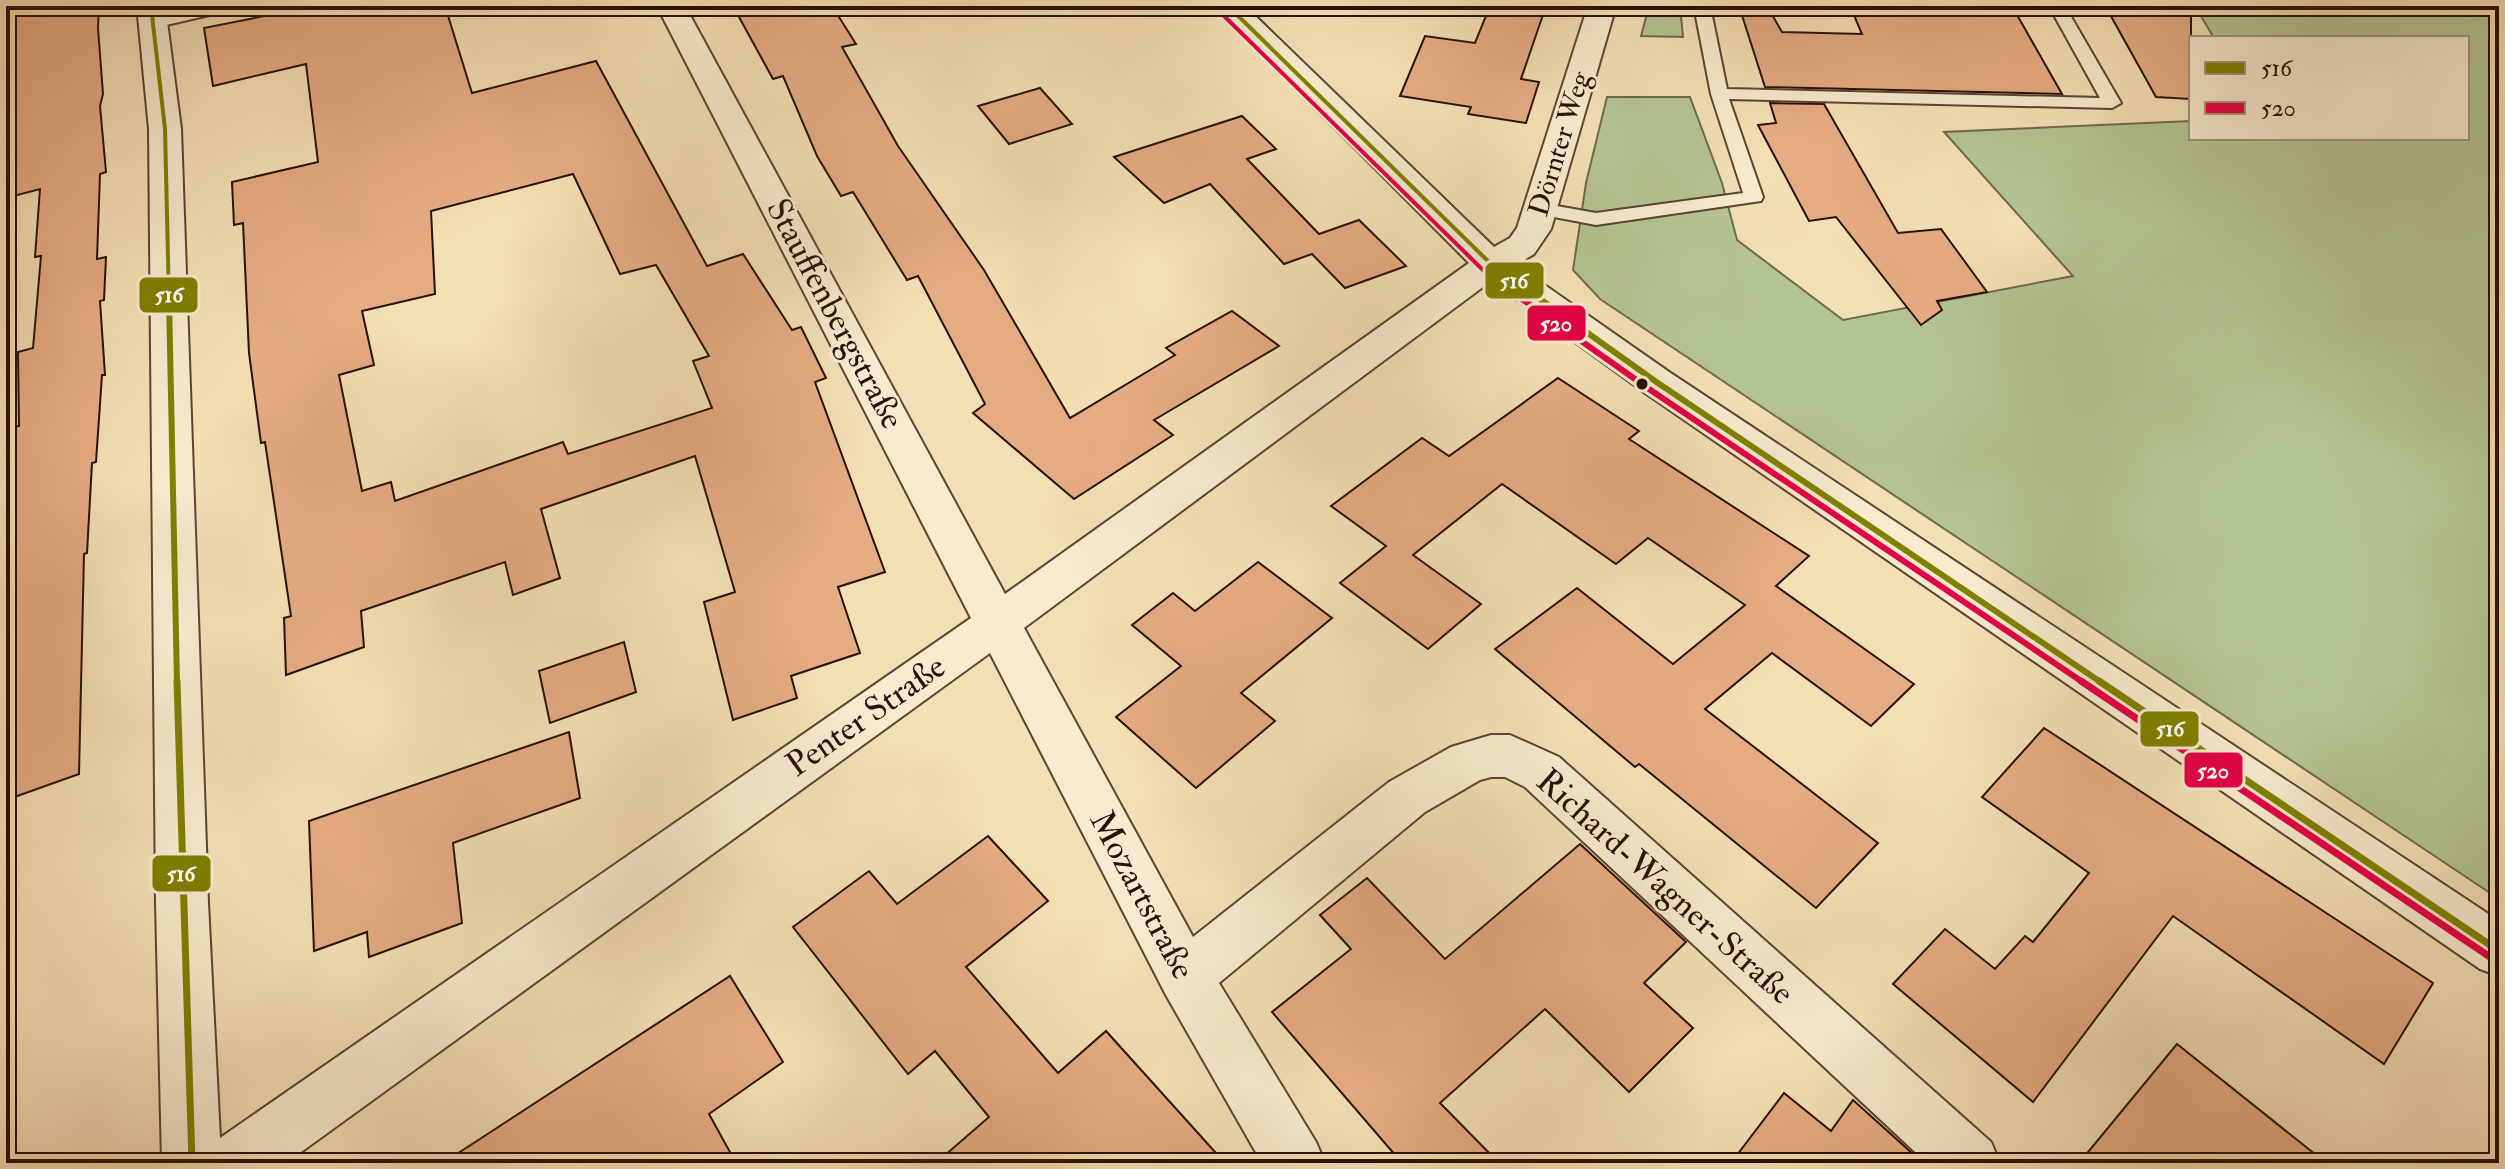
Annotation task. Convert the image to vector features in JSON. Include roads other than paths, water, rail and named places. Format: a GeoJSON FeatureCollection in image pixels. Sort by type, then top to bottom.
{"type":"FeatureCollection","features":[{"type":"Feature","properties":{"kind":"street","name":"Stauffenbergstraße"},"geometry":{"type":"LineString","coordinates":[[671,6],[998,623]]}},
{"type":"Feature","properties":{"kind":"street"},"geometry":{"type":"LineString","coordinates":[[1228,6],[1491,264],[1655,381],[2499,951]]}},
{"type":"Feature","properties":{"kind":"street","name":"Dörnter Weg"},"geometry":{"type":"LineString","coordinates":[[1491,264],[1522,246],[1534,229],[1602,6]]}},
{"type":"Feature","properties":{"kind":"street"},"geometry":{"type":"LineString","coordinates":[[152,14],[165,129],[182,903],[192,1163]]}},
{"type":"Feature","properties":{"kind":"street","name":"Penter Straße"},"geometry":{"type":"LineString","coordinates":[[236,1163],[998,623],[1491,264]]}},
{"type":"Feature","properties":{"kind":"street","name":"Mozartstraße"},"geometry":{"type":"LineString","coordinates":[[998,623],[1185,977],[1295,1163]]}},
{"type":"Feature","properties":{"kind":"street","name":"Richard-Wagner-Straße"},"geometry":{"type":"LineString","coordinates":[[1185,977],[1407,797],[1468,762],[1491,756],[1510,756],[1542,772],[1970,1163]]}},
{"type":"Feature","properties":{"kind":"lane"},"geometry":{"type":"LineString","coordinates":[[152,14],[230,6]]}},
{"type":"Feature","properties":{"kind":"lane"},"geometry":{"type":"LineString","coordinates":[[1540,209],[1596,219],[1754,197],[1719,94],[1702,6]]}},
{"type":"Feature","properties":{"kind":"lane"},"geometry":{"type":"LineString","coordinates":[[1719,94],[2112,103],[2062,15]]}}]}
